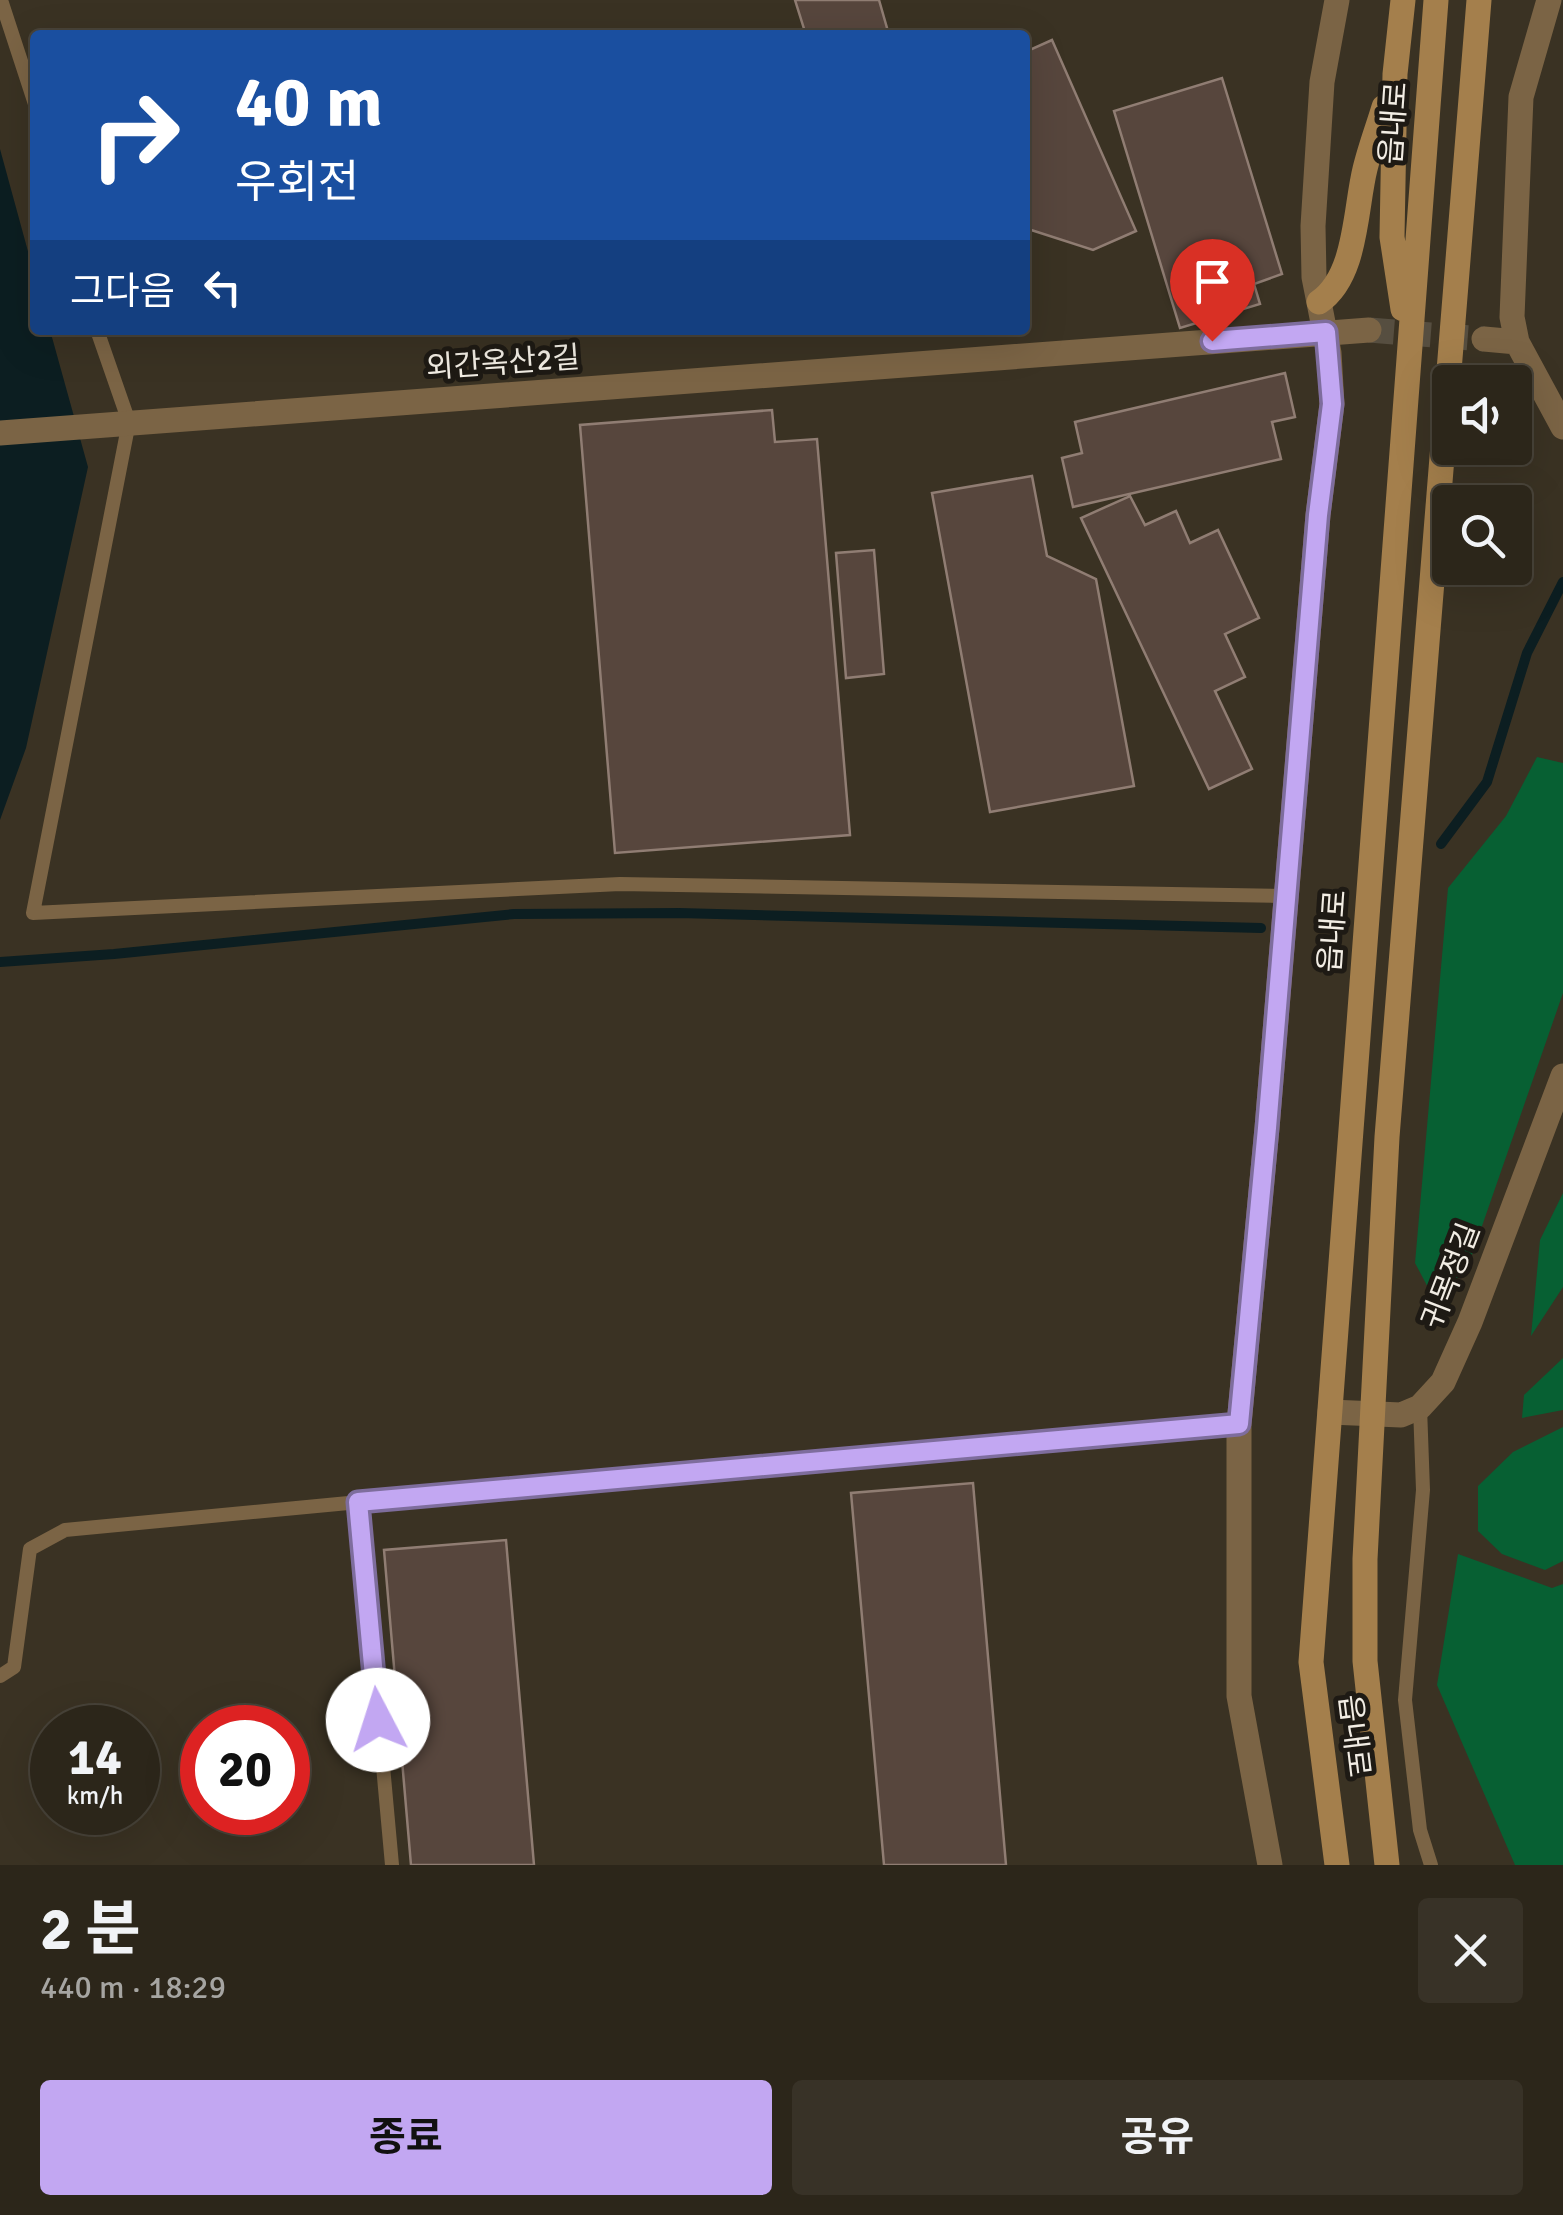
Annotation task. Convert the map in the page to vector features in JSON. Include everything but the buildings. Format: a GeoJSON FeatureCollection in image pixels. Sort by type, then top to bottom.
{"type":"FeatureCollection","features":[{"type":"Feature","properties":{"kind":"street"},"geometry":{"type":"LineString","coordinates":[[1270,1865],[1239,1696],[1239,1424],[1318,515],[1332,404],[1326,332],[1314,276],[1322,82],[1337,0]]}},
{"type":"Feature","properties":{"kind":"street"},"geometry":{"type":"LineString","coordinates":[[1403,0],[1394,74],[1392,237],[1410,350]]}},
{"type":"Feature","properties":{"kind":"street","name":"읍내로"},"geometry":{"type":"LineString","coordinates":[[1338,1865],[1311,1662],[1436,0]]}},
{"type":"Feature","properties":{"kind":"street","name":"읍내로"},"geometry":{"type":"LineString","coordinates":[[1387,1865],[1365,1661],[1373,1413],[1387,1137],[1479,0]]}},
{"type":"Feature","properties":{"kind":"street"},"geometry":{"type":"LineString","coordinates":[[1549,0],[1521,96],[1512,317],[1517,342],[1563,427]]}},
{"type":"Feature","properties":{"kind":"street"},"geometry":{"type":"LineString","coordinates":[[1320,302],[1331,294],[1348,256],[1365,167],[1394,74]]}},
{"type":"Feature","properties":{"kind":"street","name":"외간옥산2길"},"geometry":{"type":"LineString","coordinates":[[0,433],[1369,330]]}},
{"type":"Feature","properties":{"kind":"street"},"geometry":{"type":"LineString","coordinates":[[1484,339],[1517,342]]}},
{"type":"Feature","properties":{"kind":"street","name":"귀목정길"},"geometry":{"type":"LineString","coordinates":[[1420,1407],[1443,1382],[1470,1322],[1563,1076]]}},
{"type":"Feature","properties":{"kind":"street"},"geometry":{"type":"LineString","coordinates":[[1330,1412],[1400,1415],[1420,1407]]}},
{"type":"Feature","properties":{"kind":"lane"},"geometry":{"type":"LineString","coordinates":[[0,0],[30,89]]}},
{"type":"Feature","properties":{"kind":"lane"},"geometry":{"type":"LineString","coordinates":[[99,335],[129,422],[34,913],[620,884],[1286,896]]}},
{"type":"Feature","properties":{"kind":"lane"},"geometry":{"type":"LineString","coordinates":[[1420,1407],[1423,1490],[1405,1700],[1420,1830],[1431,1865]]}},
{"type":"Feature","properties":{"kind":"lane"},"geometry":{"type":"LineString","coordinates":[[0,1676],[14,1667],[30,1549],[65,1530],[1239,1424]]}},
{"type":"Feature","properties":{"kind":"lane"},"geometry":{"type":"LineString","coordinates":[[358,1502],[392,1865]]}},
{"type":"Feature","properties":{"kind":"green space"},"geometry":{"type":"Polygon","coordinates":[[[1537,757],[1563,763],[1563,993],[1466,1272],[1432,1295],[1415,1263],[1448,888],[1506,816],[1537,757]]]}},
{"type":"Feature","properties":{"kind":"green space"},"geometry":{"type":"Polygon","coordinates":[[[1563,1193],[1563,1287],[1531,1336],[1540,1240],[1563,1193]]]}},
{"type":"Feature","properties":{"kind":"green space"},"geometry":{"type":"Polygon","coordinates":[[[1563,1358],[1563,1410],[1522,1418],[1524,1395],[1563,1358]]]}},
{"type":"Feature","properties":{"kind":"green space"},"geometry":{"type":"Polygon","coordinates":[[[1563,1427],[1563,1561],[1545,1570],[1502,1554],[1478,1531],[1478,1486],[1513,1452],[1563,1427]]]}},
{"type":"Feature","properties":{"kind":"green space"},"geometry":{"type":"Polygon","coordinates":[[[1458,1554],[1552,1588],[1563,1584],[1563,1865],[1515,1865],[1437,1685],[1458,1554]]]}},
{"type":"Feature","properties":{"kind":"shaded area"},"geometry":{"type":"Polygon","coordinates":[[[0,149],[30,259],[30,335],[51,335],[88,467],[26,748],[0,820],[0,149]]]}},
{"type":"Feature","properties":{"kind":"waterway"},"geometry":{"type":"LineString","coordinates":[[1441,844],[1487,782],[1527,653],[1563,582]]}},
{"type":"Feature","properties":{"kind":"waterway"},"geometry":{"type":"LineString","coordinates":[[0,962],[514,914],[679,913],[1261,928]]}},
{"type":"Feature","properties":{"kind":"tunnel"},"geometry":{"type":"LineString","coordinates":[[1369,330],[1484,339]]}},
{"type":"Feature","properties":{"kind":"route"},"geometry":{"type":"LineString","coordinates":[[378,1720],[358,1502],[1239,1424],[1318,515],[1332,404],[1326,332],[1212,341]]}}]}
